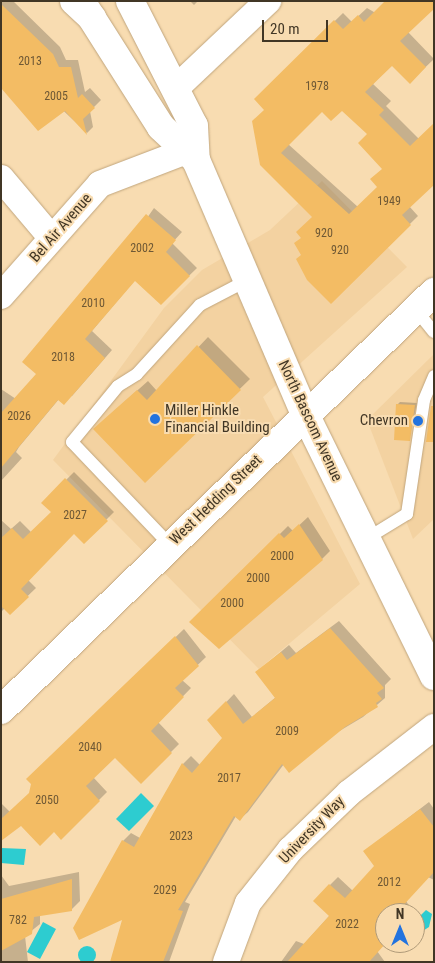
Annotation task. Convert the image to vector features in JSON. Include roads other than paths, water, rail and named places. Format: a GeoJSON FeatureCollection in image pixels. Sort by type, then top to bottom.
{"type":"FeatureCollection","features":[{"type":"Feature","properties":{"kind":"main road","name":"North Bascom Avenue"},"geometry":{"type":"LineString","coordinates":[[130,1],[194,126],[191,156]]}},
{"type":"Feature","properties":{"kind":"main road","name":"North Bascom Avenue"},"geometry":{"type":"LineString","coordinates":[[82,7],[161,127],[191,156],[305,414],[434,676]]}},
{"type":"Feature","properties":{"kind":"main road","name":"West Hedding Street"},"geometry":{"type":"LineString","coordinates":[[1,710],[305,414],[425,301]]}},
{"type":"Feature","properties":{"kind":"street"},"geometry":{"type":"LineString","coordinates":[[176,88],[268,1]]}},
{"type":"Feature","properties":{"kind":"street","name":"Bel Air Avenue"},"geometry":{"type":"LineString","coordinates":[[1,296],[50,236],[100,184],[191,156]]}},
{"type":"Feature","properties":{"kind":"street"},"geometry":{"type":"LineString","coordinates":[[1,178],[50,236]]}},
{"type":"Feature","properties":{"kind":"street","name":"University Way"},"geometry":{"type":"LineString","coordinates":[[226,962],[248,903],[290,850],[349,793],[434,727]]}},
{"type":"Feature","properties":{"kind":"lane"},"geometry":{"type":"LineString","coordinates":[[170,545],[72,442],[118,386],[137,374],[200,305],[246,281]]}},
{"type":"Feature","properties":{"kind":"lane"},"geometry":{"type":"LineString","coordinates":[[425,301],[434,332]]}},
{"type":"Feature","properties":{"kind":"lane"},"geometry":{"type":"LineString","coordinates":[[366,539],[407,514],[424,400],[434,376]]}},
{"type":"Feature","properties":{"kind":"water"},"geometry":{"type":"Polygon","coordinates":[[[141,793],[154,806],[129,831],[116,819],[141,793]]]}},
{"type":"Feature","properties":{"kind":"water"},"geometry":{"type":"Polygon","coordinates":[[[1,848],[26,849],[24,865],[1,863],[1,848]]]}},
{"type":"Feature","properties":{"kind":"water"},"geometry":{"type":"Polygon","coordinates":[[[425,911],[432,914],[429,927],[425,930],[425,911]]]}},
{"type":"Feature","properties":{"kind":"water"},"geometry":{"type":"Polygon","coordinates":[[[43,922],[56,929],[40,959],[27,952],[43,922]]]}},
{"type":"Feature","properties":{"kind":"water"},"geometry":{"type":"Polygon","coordinates":[[[87,946],[93,949],[96,955],[93,961],[87,964],[81,961],[78,955],[81,949],[87,946]]]}},
{"type":"Feature","properties":{"kind":"place","name":"Miller Hinkle Financial Building"},"geometry":{"type":"Point","coordinates":[155,419]}},
{"type":"Feature","properties":{"kind":"place","name":"Chevron"},"geometry":{"type":"Point","coordinates":[418,421]}}]}
